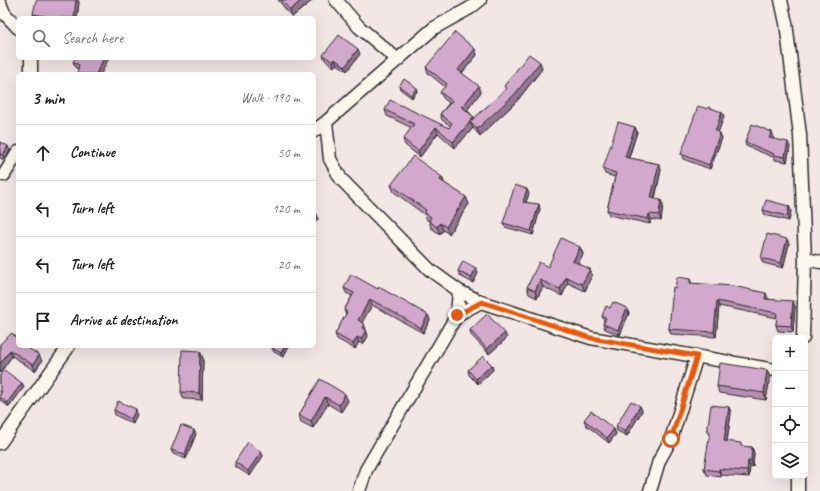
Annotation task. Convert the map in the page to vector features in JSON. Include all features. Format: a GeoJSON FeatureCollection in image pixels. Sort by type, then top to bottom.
{"type":"FeatureCollection","features":[{"type":"Feature","properties":{"kind":"street"},"geometry":{"type":"LineString","coordinates":[[336,0],[359,27],[398,60]]}},
{"type":"Feature","properties":{"kind":"street"},"geometry":{"type":"LineString","coordinates":[[316,130],[434,28],[470,8],[480,0]]}},
{"type":"Feature","properties":{"kind":"street"},"geometry":{"type":"LineString","coordinates":[[781,0],[786,23],[800,135],[805,259],[803,335]]}},
{"type":"Feature","properties":{"kind":"street"},"geometry":{"type":"LineString","coordinates":[[0,3],[4,13],[16,26]]}},
{"type":"Feature","properties":{"kind":"street"},"geometry":{"type":"LineString","coordinates":[[31,60],[31,72]]}},
{"type":"Feature","properties":{"kind":"street"},"geometry":{"type":"LineString","coordinates":[[326,122],[330,159],[341,179],[430,270],[459,291],[482,302],[591,338],[772,369]]}},
{"type":"Feature","properties":{"kind":"street"},"geometry":{"type":"LineString","coordinates":[[4,175],[16,155]]}},
{"type":"Feature","properties":{"kind":"street"},"geometry":{"type":"LineString","coordinates":[[805,259],[820,262]]}},
{"type":"Feature","properties":{"kind":"street"},"geometry":{"type":"LineString","coordinates":[[359,491],[366,470],[457,315],[459,291]]}},
{"type":"Feature","properties":{"kind":"street"},"geometry":{"type":"LineString","coordinates":[[457,315],[482,302]]}},
{"type":"Feature","properties":{"kind":"street"},"geometry":{"type":"LineString","coordinates":[[0,443],[69,348]]}},
{"type":"Feature","properties":{"kind":"street"},"geometry":{"type":"LineString","coordinates":[[650,491],[659,461],[671,439],[697,356]]}},
{"type":"Feature","properties":{"kind":"street"},"geometry":{"type":"LineString","coordinates":[[798,479],[798,491]]}},
{"type":"Feature","properties":{"kind":"building"},"geometry":{"type":"Polygon","coordinates":[[[36,0],[76,0],[74,16],[44,16],[33,14],[36,0]]]}},
{"type":"Feature","properties":{"kind":"building"},"geometry":{"type":"Polygon","coordinates":[[[281,0],[302,0],[290,10],[281,0]]]}},
{"type":"Feature","properties":{"kind":"building"},"geometry":{"type":"Polygon","coordinates":[[[455,32],[475,49],[458,70],[479,86],[462,107],[474,117],[453,142],[436,127],[418,151],[403,139],[414,124],[385,110],[390,100],[449,128],[452,123],[440,114],[452,101],[440,92],[447,84],[426,67],[455,32]]]}},
{"type":"Feature","properties":{"kind":"building"},"geometry":{"type":"Polygon","coordinates":[[[339,35],[358,49],[345,67],[335,59],[333,62],[323,55],[339,35]]]}},
{"type":"Feature","properties":{"kind":"building"},"geometry":{"type":"Polygon","coordinates":[[[529,54],[540,62],[515,94],[477,129],[470,122],[507,88],[504,86],[529,54]]]}},
{"type":"Feature","properties":{"kind":"building"},"geometry":{"type":"Polygon","coordinates":[[[74,60],[103,60],[97,72],[77,72],[79,65],[73,62],[74,60]]]}},
{"type":"Feature","properties":{"kind":"building"},"geometry":{"type":"Polygon","coordinates":[[[404,79],[417,88],[411,95],[399,86],[404,79]]]}},
{"type":"Feature","properties":{"kind":"building"},"geometry":{"type":"Polygon","coordinates":[[[698,106],[708,109],[708,107],[722,112],[715,131],[720,133],[709,165],[681,154],[698,106]]]}},
{"type":"Feature","properties":{"kind":"building"},"geometry":{"type":"Polygon","coordinates":[[[618,122],[635,127],[625,157],[659,164],[651,198],[661,200],[659,215],[649,214],[648,219],[607,210],[616,173],[603,169],[618,122]]]}},
{"type":"Feature","properties":{"kind":"building"},"geometry":{"type":"Polygon","coordinates":[[[752,124],[772,132],[769,138],[788,142],[785,157],[773,155],[774,154],[745,142],[752,124]]]}},
{"type":"Feature","properties":{"kind":"building"},"geometry":{"type":"Polygon","coordinates":[[[0,142],[8,146],[3,155],[0,154],[0,142]]]}},
{"type":"Feature","properties":{"kind":"building"},"geometry":{"type":"Polygon","coordinates":[[[413,156],[442,177],[440,180],[466,197],[446,227],[440,223],[437,227],[429,221],[431,217],[425,213],[426,210],[391,185],[413,156]]]}},
{"type":"Feature","properties":{"kind":"building"},"geometry":{"type":"Polygon","coordinates":[[[515,185],[527,189],[523,202],[539,204],[531,231],[503,223],[515,185]]]}},
{"type":"Feature","properties":{"kind":"building"},"geometry":{"type":"Polygon","coordinates":[[[766,200],[789,206],[787,216],[763,210],[766,200]]]}},
{"type":"Feature","properties":{"kind":"building"},"geometry":{"type":"Polygon","coordinates":[[[767,234],[787,239],[781,263],[761,258],[767,234]]]}},
{"type":"Feature","properties":{"kind":"building"},"geometry":{"type":"Polygon","coordinates":[[[561,238],[580,247],[573,261],[590,269],[582,284],[566,277],[560,289],[540,280],[535,291],[527,287],[539,262],[548,267],[561,238]]]}},
{"type":"Feature","properties":{"kind":"building"},"geometry":{"type":"Polygon","coordinates":[[[463,261],[476,268],[471,278],[458,271],[463,261]]]}},
{"type":"Feature","properties":{"kind":"building"},"geometry":{"type":"Polygon","coordinates":[[[351,274],[378,289],[379,287],[428,315],[421,328],[370,299],[358,320],[364,324],[362,328],[366,330],[361,339],[357,337],[353,344],[335,334],[347,312],[344,310],[354,293],[344,288],[351,274]]]}},
{"type":"Feature","properties":{"kind":"building"},"geometry":{"type":"Polygon","coordinates":[[[677,277],[690,279],[690,283],[733,286],[766,293],[765,299],[793,301],[791,326],[776,325],[777,313],[717,301],[714,332],[669,329],[673,287],[675,288],[677,277]]]}},
{"type":"Feature","properties":{"kind":"building"},"geometry":{"type":"Polygon","coordinates":[[[613,302],[627,308],[618,330],[603,324],[606,318],[602,316],[606,306],[610,308],[613,302]]]}},
{"type":"Feature","properties":{"kind":"building"},"geometry":{"type":"Polygon","coordinates":[[[487,314],[505,333],[487,349],[470,330],[487,314]]]}},
{"type":"Feature","properties":{"kind":"building"},"geometry":{"type":"Polygon","coordinates":[[[12,333],[16,337],[16,348],[28,348],[39,355],[33,365],[10,350],[0,364],[0,344],[12,333]]]}},
{"type":"Feature","properties":{"kind":"building"},"geometry":{"type":"Polygon","coordinates":[[[272,348],[284,348],[281,353],[272,348]]]}},
{"type":"Feature","properties":{"kind":"building"},"geometry":{"type":"Polygon","coordinates":[[[182,350],[200,351],[199,393],[181,392],[182,350]]]}},
{"type":"Feature","properties":{"kind":"building"},"geometry":{"type":"Polygon","coordinates":[[[483,356],[492,365],[476,379],[468,370],[483,356]]]}},
{"type":"Feature","properties":{"kind":"building"},"geometry":{"type":"Polygon","coordinates":[[[720,363],[767,370],[764,393],[717,386],[720,363]]]}},
{"type":"Feature","properties":{"kind":"building"},"geometry":{"type":"Polygon","coordinates":[[[4,370],[22,383],[7,403],[0,397],[2,391],[0,389],[0,375],[4,370]]]}},
{"type":"Feature","properties":{"kind":"building"},"geometry":{"type":"Polygon","coordinates":[[[320,379],[345,394],[339,405],[325,397],[311,421],[299,415],[320,379]]]}},
{"type":"Feature","properties":{"kind":"building"},"geometry":{"type":"Polygon","coordinates":[[[118,401],[136,409],[131,419],[114,410],[118,401]]]}},
{"type":"Feature","properties":{"kind":"building"},"geometry":{"type":"Polygon","coordinates":[[[631,401],[640,406],[625,432],[616,426],[631,401]]]}},
{"type":"Feature","properties":{"kind":"building"},"geometry":{"type":"Polygon","coordinates":[[[711,405],[729,407],[724,441],[741,443],[741,446],[752,447],[751,461],[748,461],[747,471],[719,469],[719,471],[704,469],[710,432],[707,431],[711,405]]]}},
{"type":"Feature","properties":{"kind":"building"},"geometry":{"type":"Polygon","coordinates":[[[591,411],[614,429],[607,438],[584,420],[591,411]]]}},
{"type":"Feature","properties":{"kind":"building"},"geometry":{"type":"Polygon","coordinates":[[[181,425],[194,430],[185,454],[171,450],[181,425]]]}},
{"type":"Feature","properties":{"kind":"building"},"geometry":{"type":"Polygon","coordinates":[[[248,442],[261,452],[248,471],[235,462],[248,442]]]}},
{"type":"Feature","properties":{"kind":"route"},"geometry":{"type":"LineString","coordinates":[[457,315],[482,302],[591,338],[697,356],[671,439]]}}]}
